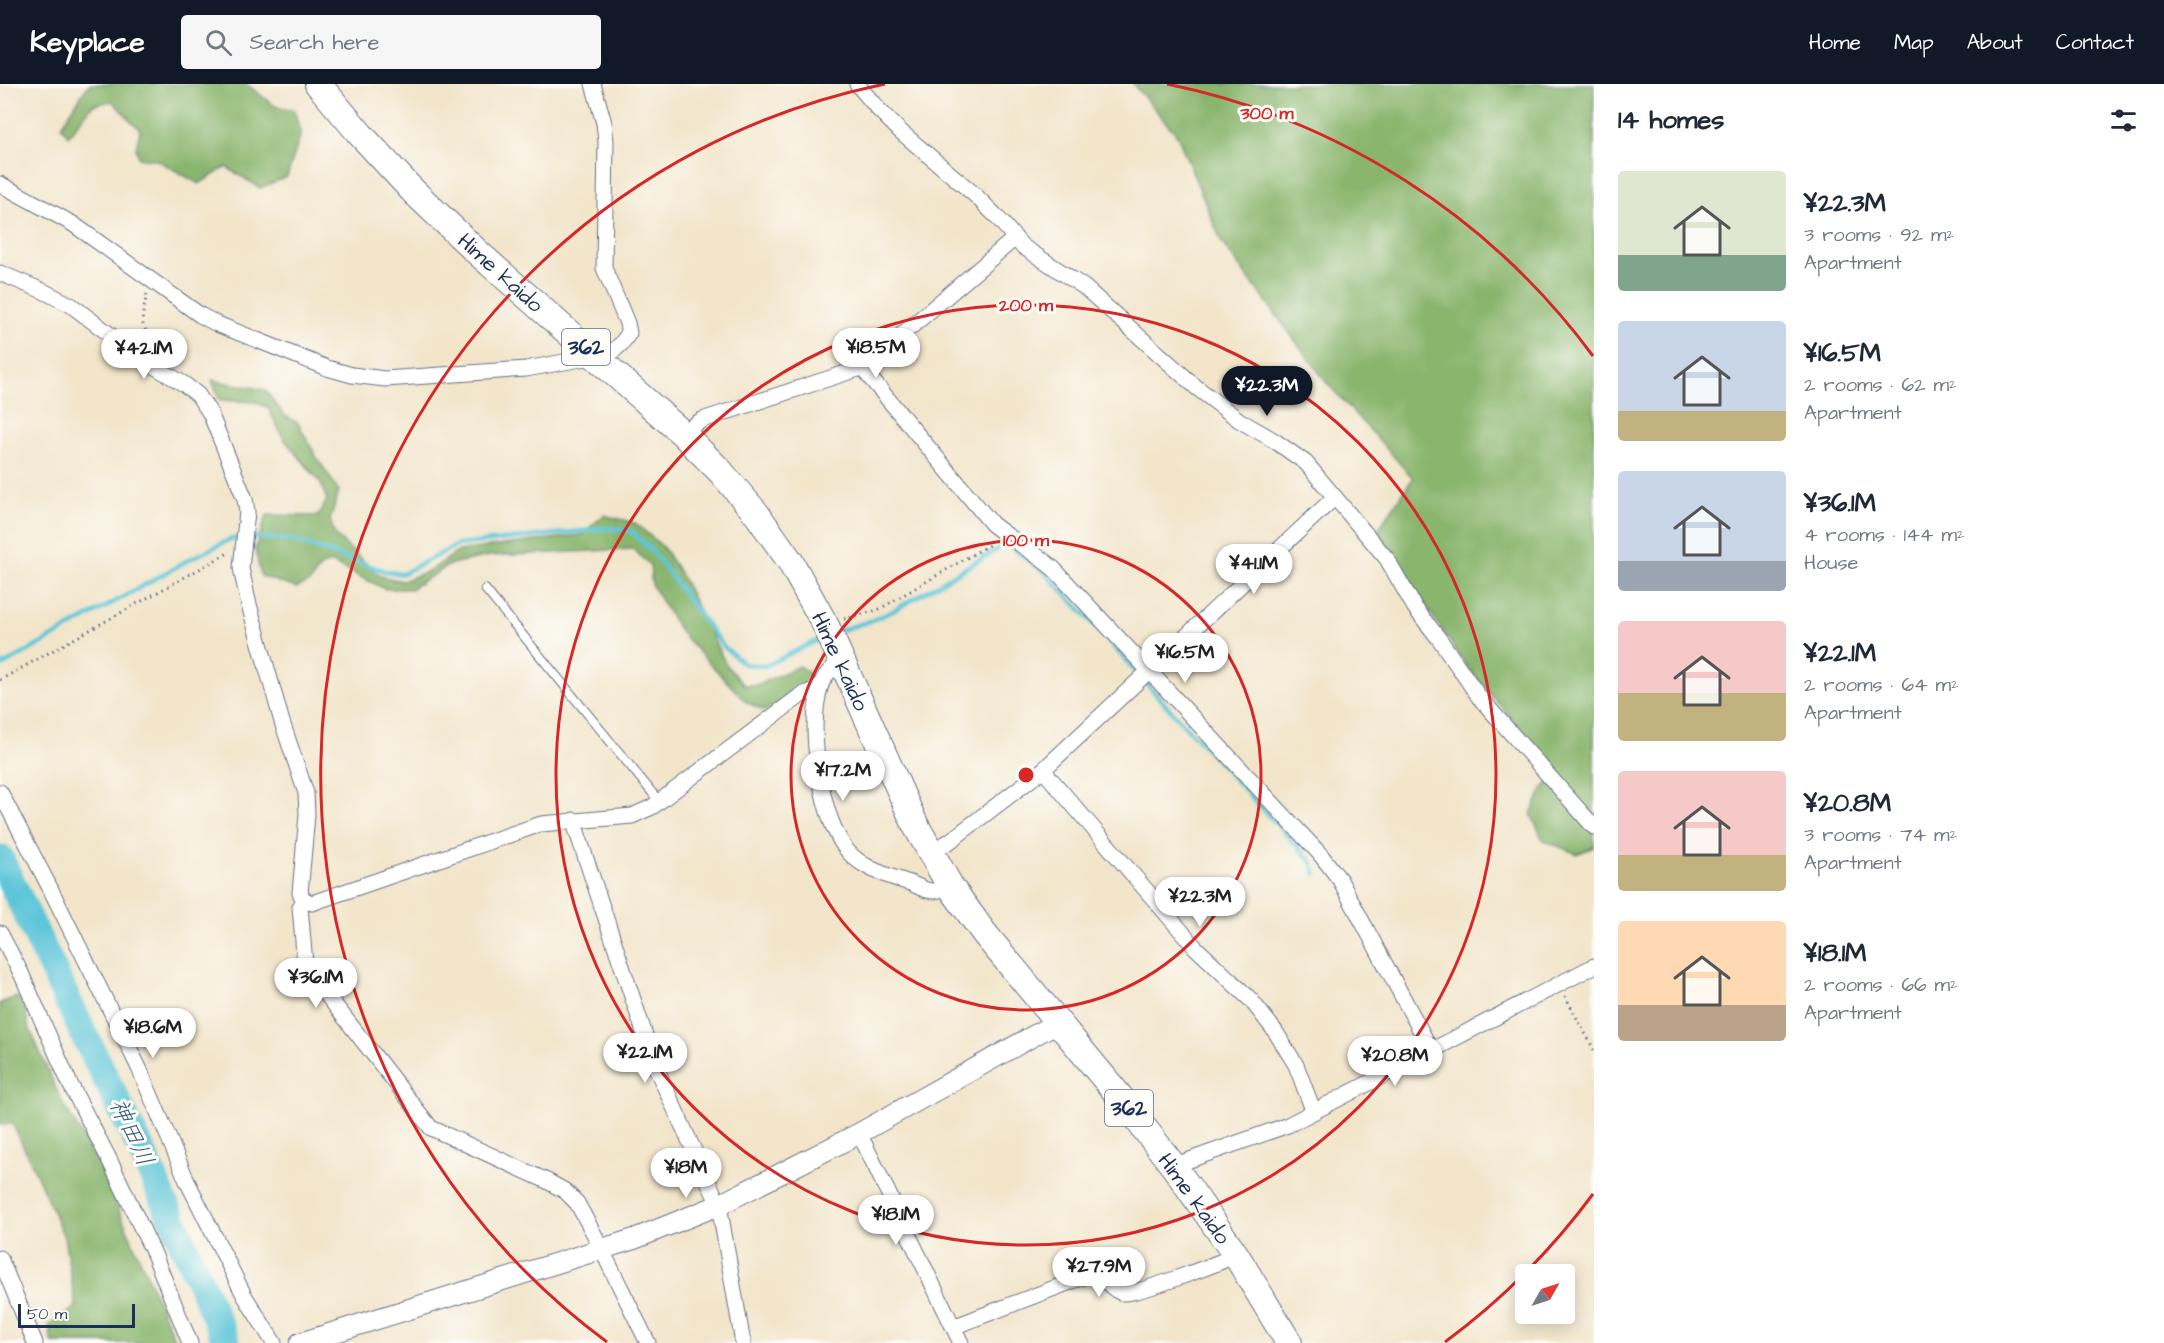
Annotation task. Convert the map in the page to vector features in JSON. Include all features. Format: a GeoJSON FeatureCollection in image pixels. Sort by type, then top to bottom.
{"type":"FeatureCollection","features":[{"type":"Feature","properties":{"kind":"highway","name":"Hime kaido"},"geometry":{"type":"LineString","coordinates":[[318,84],[360,135],[412,190],[477,252],[682,433],[721,472],[756,513],[790,561],[832,639],[915,824],[929,853],[950,886],[984,933],[1120,1097],[1175,1168],[1236,1255],[1286,1342]]}},
{"type":"Feature","properties":{"kind":"street"},"geometry":{"type":"LineString","coordinates":[[0,184],[73,224],[200,315],[327,368],[352,375],[385,379],[526,369],[608,356],[621,344],[628,333],[627,322],[604,268],[606,141],[604,123],[593,84]]}},
{"type":"Feature","properties":{"kind":"street"},"geometry":{"type":"LineString","coordinates":[[857,84],[900,131],[975,195],[1022,246],[1084,286],[1196,387],[1239,420],[1306,463],[1387,559],[1415,608],[1440,640],[1479,698],[1594,827]]}},
{"type":"Feature","properties":{"kind":"street"},"geometry":{"type":"LineString","coordinates":[[682,433],[702,420],[864,367],[1015,238]]}},
{"type":"Feature","properties":{"kind":"street"},"geometry":{"type":"LineString","coordinates":[[0,273],[71,305],[161,371],[184,384],[198,395],[210,413],[245,499],[247,512],[241,568],[248,602],[282,722],[306,793],[307,815],[300,893],[304,900],[312,903],[541,824],[632,816],[659,801],[800,696],[820,687]]}},
{"type":"Feature","properties":{"kind":"street"},"geometry":{"type":"LineString","coordinates":[[864,367],[867,374],[992,524],[1033,551],[1054,569],[1143,675],[1320,854],[1340,880],[1431,1050]]}},
{"type":"Feature","properties":{"kind":"street"},"geometry":{"type":"LineString","coordinates":[[929,853],[950,842],[1043,770],[1335,497]]}},
{"type":"Feature","properties":{"kind":"street"},"geometry":{"type":"LineString","coordinates":[[832,639],[829,670],[820,687],[815,728],[818,766],[827,807],[843,845],[853,857],[868,868],[932,891],[950,886]]}},
{"type":"Feature","properties":{"kind":"street"},"geometry":{"type":"LineString","coordinates":[[1043,770],[1195,947],[1251,1000],[1275,1031],[1296,1065],[1313,1110]]}},
{"type":"Feature","properties":{"kind":"street"},"geometry":{"type":"LineString","coordinates":[[0,792],[139,1068],[187,1181],[244,1295],[274,1343]]}},
{"type":"Feature","properties":{"kind":"street"},"geometry":{"type":"LineString","coordinates":[[573,820],[656,1068],[719,1205],[743,1343]]}},
{"type":"Feature","properties":{"kind":"street"},"geometry":{"type":"LineString","coordinates":[[304,900],[300,908],[305,964],[420,1116],[431,1128],[447,1137],[566,1191],[577,1203],[602,1249],[648,1343]]}},
{"type":"Feature","properties":{"kind":"street"},"geometry":{"type":"LineString","coordinates":[[0,933],[3,949],[21,973],[70,1084],[154,1254],[190,1343]]}},
{"type":"Feature","properties":{"kind":"street"},"geometry":{"type":"LineString","coordinates":[[1175,1168],[1184,1162],[1288,1125],[1594,966]]}},
{"type":"Feature","properties":{"kind":"street"},"geometry":{"type":"LineString","coordinates":[[300,1343],[634,1239],[719,1205],[858,1134],[1058,1022]]}},
{"type":"Feature","properties":{"kind":"street"},"geometry":{"type":"LineString","coordinates":[[858,1134],[961,1343]]}},
{"type":"Feature","properties":{"kind":"street"},"geometry":{"type":"LineString","coordinates":[[953,1327],[1099,1271],[1111,1287],[1124,1293],[1222,1262],[1236,1255]]}},
{"type":"Feature","properties":{"kind":"street"},"geometry":{"type":"LineString","coordinates":[[0,1258],[35,1343]]}},
{"type":"Feature","properties":{"kind":"lane"},"geometry":{"type":"LineString","coordinates":[[485,589],[659,801]]}},
{"type":"Feature","properties":{"kind":"path"},"geometry":{"type":"LineString","coordinates":[[152,280],[141,320],[143,327],[164,357],[161,371]]}},
{"type":"Feature","properties":{"kind":"path"},"geometry":{"type":"LineString","coordinates":[[832,639],[993,543],[1003,533]]}},
{"type":"Feature","properties":{"kind":"path"},"geometry":{"type":"LineString","coordinates":[[0,680],[213,560],[242,548]]}},
{"type":"Feature","properties":{"kind":"path"},"geometry":{"type":"LineString","coordinates":[[1559,984],[1594,1050]]}},
{"type":"Feature","properties":{"kind":"green space"},"geometry":{"type":"Polygon","coordinates":[[[89,84],[246,84],[275,106],[294,110],[301,133],[287,177],[260,188],[226,167],[199,184],[157,160],[139,158],[136,149],[140,130],[112,101],[93,105],[68,136],[61,126],[89,84]]]}},
{"type":"Feature","properties":{"kind":"green space"},"geometry":{"type":"Polygon","coordinates":[[[1133,84],[1594,84],[1594,847],[1577,854],[1543,840],[1531,814],[1541,791],[1556,773],[1468,668],[1376,533],[1413,478],[1327,383],[1222,243],[1177,135],[1133,84]]]}},
{"type":"Feature","properties":{"kind":"green space"},"geometry":{"type":"Polygon","coordinates":[[[212,380],[265,390],[284,415],[298,423],[339,491],[330,520],[335,535],[380,576],[402,581],[429,571],[459,551],[581,535],[604,515],[635,523],[663,547],[681,575],[727,666],[744,685],[757,685],[799,666],[813,676],[808,686],[765,711],[746,702],[681,633],[652,586],[650,565],[633,549],[489,556],[451,564],[410,589],[385,589],[330,562],[320,567],[310,582],[296,588],[261,576],[255,549],[267,515],[318,516],[327,500],[320,482],[284,439],[268,408],[256,402],[219,400],[212,380]]]}},
{"type":"Feature","properties":{"kind":"green space"},"geometry":{"type":"Polygon","coordinates":[[[17,997],[26,1008],[28,1025],[61,1100],[99,1164],[176,1343],[52,1343],[49,1325],[76,1307],[64,1237],[12,1123],[0,1125],[0,1003],[17,997]]]}},
{"type":"Feature","properties":{"kind":"waterway"},"geometry":{"type":"LineString","coordinates":[[0,667],[190,559],[231,539],[257,537],[292,540],[385,571],[402,574],[457,545],[608,528],[631,531],[653,552],[722,645],[744,664],[765,666],[822,638]]}},
{"type":"Feature","properties":{"kind":"waterway"},"geometry":{"type":"LineString","coordinates":[[838,631],[893,611],[1006,544],[1042,570],[1079,608],[1311,861],[1316,874]]}},
{"type":"Feature","properties":{"kind":"waterway","name":"神田川"},"geometry":{"type":"LineString","coordinates":[[0,858],[141,1149],[227,1343]]}}]}
